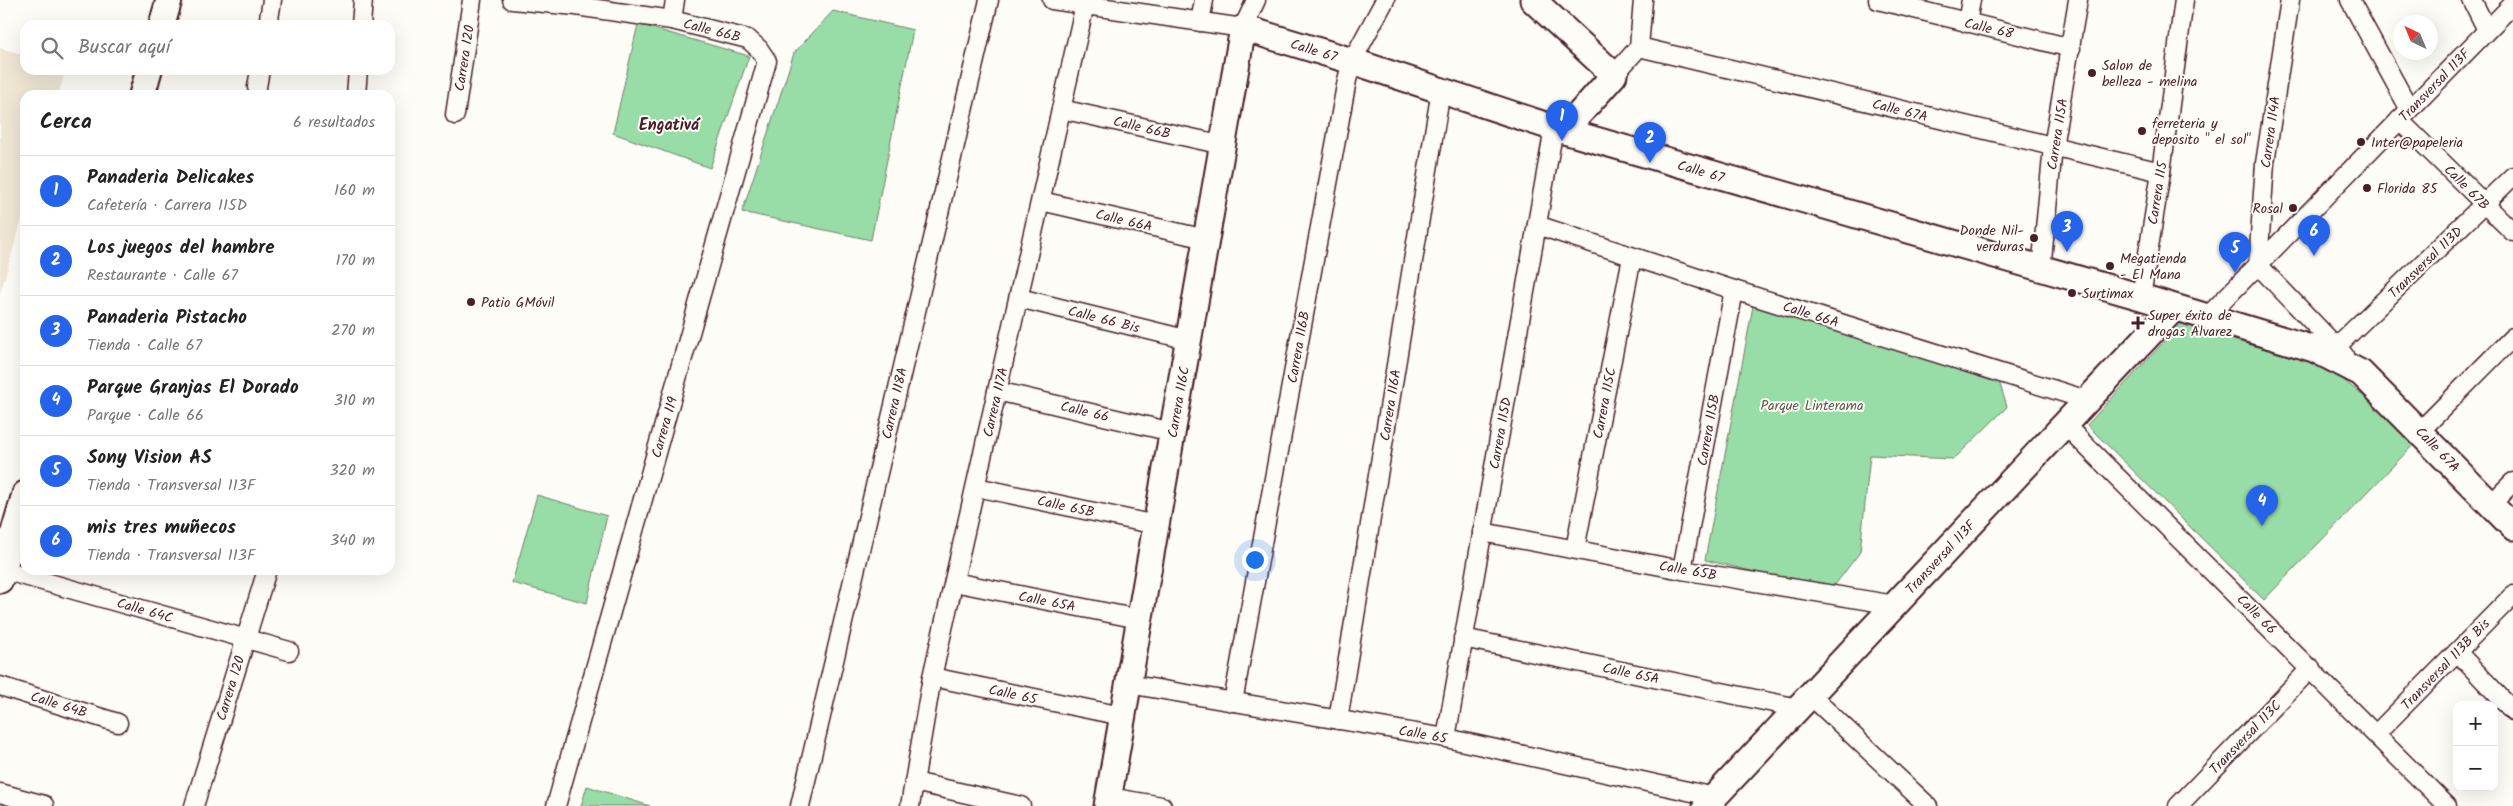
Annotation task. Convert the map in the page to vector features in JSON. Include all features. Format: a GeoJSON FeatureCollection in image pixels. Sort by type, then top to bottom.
{"type":"FeatureCollection","features":[{"type":"Feature","properties":{"kind":"street"},"geometry":{"type":"LineString","coordinates":[[163,20],[169,0]]}},
{"type":"Feature","properties":{"kind":"street"},"geometry":{"type":"LineString","coordinates":[[269,20],[272,0]]}},
{"type":"Feature","properties":{"kind":"street"},"geometry":{"type":"LineString","coordinates":[[361,20],[363,0]]}},
{"type":"Feature","properties":{"kind":"street","name":"Carrera 120"},"geometry":{"type":"LineString","coordinates":[[455,115],[472,0]]}},
{"type":"Feature","properties":{"kind":"street","name":"Calle 66B"},"geometry":{"type":"LineString","coordinates":[[512,0],[576,3],[672,20],[748,39],[759,48]]}},
{"type":"Feature","properties":{"kind":"street"},"geometry":{"type":"LineString","coordinates":[[672,20],[675,0]]}},
{"type":"Feature","properties":{"kind":"street","name":"Carrera 118A"},"geometry":{"type":"LineString","coordinates":[[800,806],[989,0]]}},
{"type":"Feature","properties":{"kind":"street","name":"Calle 67"},"geometry":{"type":"LineString","coordinates":[[1052,0],[1086,2],[1243,28],[1352,61],[1559,129],[2174,308]]}},
{"type":"Feature","properties":{"kind":"street"},"geometry":{"type":"LineString","coordinates":[[1200,22],[1204,0]]}},
{"type":"Feature","properties":{"kind":"street","name":"Carrera 116C"},"geometry":{"type":"LineString","coordinates":[[1107,801],[1243,28],[1256,0]]}},
{"type":"Feature","properties":{"kind":"street","name":"Carrera 116B"},"geometry":{"type":"LineString","coordinates":[[1233,702],[1347,80],[1352,61],[1385,0]]}},
{"type":"Feature","properties":{"kind":"street"},"geometry":{"type":"LineString","coordinates":[[1533,0],[1614,75]]}},
{"type":"Feature","properties":{"kind":"street"},"geometry":{"type":"LineString","coordinates":[[1559,129],[1614,75],[1639,47],[1643,0]]}},
{"type":"Feature","properties":{"kind":"street","name":"Calle 68"},"geometry":{"type":"LineString","coordinates":[[1878,0],[2071,48]]}},
{"type":"Feature","properties":{"kind":"street"},"geometry":{"type":"LineString","coordinates":[[1967,23],[1971,0]]}},
{"type":"Feature","properties":{"kind":"street","name":"Carrera 115A"},"geometry":{"type":"LineString","coordinates":[[2041,270],[2053,147],[2078,0]]}},
{"type":"Feature","properties":{"kind":"street","name":"Carrera 115"},"geometry":{"type":"LineString","coordinates":[[2141,297],[2161,172],[2184,0]]}},
{"type":"Feature","properties":{"kind":"street","name":"Carrera 114A"},"geometry":{"type":"LineString","coordinates":[[2258,265],[2264,163],[2290,0]]}},
{"type":"Feature","properties":{"kind":"street","name":"Calle 67B"},"geometry":{"type":"LineString","coordinates":[[2350,0],[2404,115],[2485,205],[2513,232]]}},
{"type":"Feature","properties":{"kind":"street"},"geometry":{"type":"LineString","coordinates":[[2472,0],[2487,30]]}},
{"type":"Feature","properties":{"kind":"street","name":"Carrera 117A"},"geometry":{"type":"LineString","coordinates":[[910,806],[932,677],[1086,2]]}},
{"type":"Feature","properties":{"kind":"street","name":"Transversal 113F"},"geometry":{"type":"LineString","coordinates":[[2207,317],[2513,4]]}},
{"type":"Feature","properties":{"kind":"street","name":"Calle 67A"},"geometry":{"type":"LineString","coordinates":[[1639,47],[2161,172]]}},
{"type":"Feature","properties":{"kind":"street","name":"Carrera 119"},"geometry":{"type":"LineString","coordinates":[[556,806],[766,61],[759,48]]}},
{"type":"Feature","properties":{"kind":"street"},"geometry":{"type":"LineString","coordinates":[[143,90],[148,75]]}},
{"type":"Feature","properties":{"kind":"street"},"geometry":{"type":"LineString","coordinates":[[356,90],[358,75]]}},
{"type":"Feature","properties":{"kind":"street","name":"Carrera 116A"},"geometry":{"type":"LineString","coordinates":[[1338,720],[1441,90]]}},
{"type":"Feature","properties":{"kind":"street","name":"Calle 66B"},"geometry":{"type":"LineString","coordinates":[[1061,109],[1223,145]]}},
{"type":"Feature","properties":{"kind":"street","name":"Carrera 115D"},"geometry":{"type":"LineString","coordinates":[[1446,738],[1536,225],[1559,129]]}},
{"type":"Feature","properties":{"kind":"street","name":"Transversal 113D"},"geometry":{"type":"LineString","coordinates":[[2336,347],[2513,176]]}},
{"type":"Feature","properties":{"kind":"street","name":"Calle 66A"},"geometry":{"type":"LineString","coordinates":[[1041,201],[1206,239]]}},
{"type":"Feature","properties":{"kind":"street","name":"Calle 66A"},"geometry":{"type":"LineString","coordinates":[[1536,225],[1734,290],[2087,400]]}},
{"type":"Feature","properties":{"kind":"street","name":"Carrera 115C"},"geometry":{"type":"LineString","coordinates":[[1575,549],[1632,257]]}},
{"type":"Feature","properties":{"kind":"street","name":"Calle 67A"},"geometry":{"type":"LineString","coordinates":[[2258,265],[2361,373],[2513,527]]}},
{"type":"Feature","properties":{"kind":"street","name":"Carrera 115B"},"geometry":{"type":"LineString","coordinates":[[1682,570],[1734,290]]}},
{"type":"Feature","properties":{"kind":"street","name":"Calle 66 Bis"},"geometry":{"type":"LineString","coordinates":[[1019,298],[1189,340]]}},
{"type":"Feature","properties":{"kind":"street","name":"Calle 67A"},"geometry":{"type":"LineString","coordinates":[[2174,308],[2314,349],[2361,373]]}},
{"type":"Feature","properties":{"kind":"street","name":"Transversal 113F"},"geometry":{"type":"LineString","coordinates":[[1710,802],[2174,308]]}},
{"type":"Feature","properties":{"kind":"street"},"geometry":{"type":"LineString","coordinates":[[2420,431],[2513,337]]}},
{"type":"Feature","properties":{"kind":"street","name":"Calle 66"},"geometry":{"type":"LineString","coordinates":[[997,391],[1172,432]]}},
{"type":"Feature","properties":{"kind":"street","name":"Calle 66"},"geometry":{"type":"LineString","coordinates":[[2064,424],[2311,668],[2447,806]]}},
{"type":"Feature","properties":{"kind":"street"},"geometry":{"type":"LineString","coordinates":[[2491,504],[2513,482]]}},
{"type":"Feature","properties":{"kind":"street","name":"Calle 65B"},"geometry":{"type":"LineString","coordinates":[[976,487],[1156,525]]}},
{"type":"Feature","properties":{"kind":"street"},"geometry":{"type":"LineString","coordinates":[[1,573],[20,510]]}},
{"type":"Feature","properties":{"kind":"street","name":"Calle 65B"},"geometry":{"type":"LineString","coordinates":[[1482,532],[1682,570],[1895,605]]}},
{"type":"Feature","properties":{"kind":"street","name":"Calle 64C"},"geometry":{"type":"LineString","coordinates":[[1,573],[290,651]]}},
{"type":"Feature","properties":{"kind":"street","name":"Carrera 120"},"geometry":{"type":"LineString","coordinates":[[194,806],[265,575]]}},
{"type":"Feature","properties":{"kind":"street","name":"Calle 65A"},"geometry":{"type":"LineString","coordinates":[[954,582],[1139,619]]}},
{"type":"Feature","properties":{"kind":"street","name":"Transversal 113B Bis"},"geometry":{"type":"LineString","coordinates":[[2376,734],[2513,594]]}},
{"type":"Feature","properties":{"kind":"street","name":"Calle 65A"},"geometry":{"type":"LineString","coordinates":[[1463,638],[1804,702]]}},
{"type":"Feature","properties":{"kind":"street"},"geometry":{"type":"LineString","coordinates":[[2457,652],[2513,711]]}},
{"type":"Feature","properties":{"kind":"street","name":"Transversal 113C"},"geometry":{"type":"LineString","coordinates":[[2178,806],[2311,668]]}},
{"type":"Feature","properties":{"kind":"street","name":"Calle 65"},"geometry":{"type":"LineString","coordinates":[[932,677],[1122,716]]}},
{"type":"Feature","properties":{"kind":"street","name":"Calle 65"},"geometry":{"type":"LineString","coordinates":[[1128,684],[1446,738],[1710,802]]}},
{"type":"Feature","properties":{"kind":"street","name":"Calle 64B"},"geometry":{"type":"LineString","coordinates":[[0,686],[118,722]]}},
{"type":"Feature","properties":{"kind":"street"},"geometry":{"type":"LineString","coordinates":[[1804,702],[1928,806]]}},
{"type":"Feature","properties":{"kind":"street"},"geometry":{"type":"LineString","coordinates":[[914,782],[1021,806]]}},
{"type":"Feature","properties":{"kind":"street"},"geometry":{"type":"LineString","coordinates":[[0,793],[44,805]]}},
{"type":"Feature","properties":{"kind":"street"},"geometry":{"type":"LineString","coordinates":[[1107,801],[1162,806]]}},
{"type":"Feature","properties":{"kind":"shaded area"},"geometry":{"type":"Polygon","coordinates":[[[0,48],[20,54],[20,75],[64,75],[60,90],[20,90],[20,226],[0,294],[0,48]]]}},
{"type":"Feature","properties":{"kind":"green space"},"geometry":{"type":"Polygon","coordinates":[[[833,11],[913,30],[871,240],[742,212],[794,53],[833,11]]]}},
{"type":"Feature","properties":{"kind":"green space"},"geometry":{"type":"Polygon","coordinates":[[[638,24],[749,56],[710,168],[613,133],[638,24]]]}},
{"type":"Feature","properties":{"kind":"green space","name":"Parque Linterama"},"geometry":{"type":"Polygon","coordinates":[[[1753,306],[1999,381],[2007,407],[1954,459],[1870,455],[1860,552],[1831,590],[1705,560],[1753,306]]]}},
{"type":"Feature","properties":{"kind":"green space"},"geometry":{"type":"Polygon","coordinates":[[[2185,319],[2230,339],[2325,365],[2418,440],[2264,600],[2087,425],[2185,319]]]}},
{"type":"Feature","properties":{"kind":"green space"},"geometry":{"type":"Polygon","coordinates":[[[537,495],[607,516],[587,603],[512,583],[537,495]]]}},
{"type":"Feature","properties":{"kind":"green space"},"geometry":{"type":"Polygon","coordinates":[[[587,786],[650,806],[581,806],[587,786]]]}},
{"type":"Feature","properties":{"kind":"place","name":"Salon de belleza - melina"},"geometry":{"type":"Point","coordinates":[2092,73]}},
{"type":"Feature","properties":{"kind":"place","name":"ferreteria y deposito \" el sol\""},"geometry":{"type":"Point","coordinates":[2142,131]}},
{"type":"Feature","properties":{"kind":"place","name":"Panaderia Delicakes"},"geometry":{"type":"Point","coordinates":[1562,141]}},
{"type":"Feature","properties":{"kind":"place","name":"Inter@papeleria"},"geometry":{"type":"Point","coordinates":[2361,142]}},
{"type":"Feature","properties":{"kind":"place","name":"Los juegos del hambre"},"geometry":{"type":"Point","coordinates":[1650,163]}},
{"type":"Feature","properties":{"kind":"place","name":"Florida 85"},"geometry":{"type":"Point","coordinates":[2367,188]}},
{"type":"Feature","properties":{"kind":"place","name":"Rosal"},"geometry":{"type":"Point","coordinates":[2293,208]}},
{"type":"Feature","properties":{"kind":"place","name":"Donde Nil- verduras"},"geometry":{"type":"Point","coordinates":[2034,238]}},
{"type":"Feature","properties":{"kind":"place","name":"Panaderia Pistacho"},"geometry":{"type":"Point","coordinates":[2067,252]}},
{"type":"Feature","properties":{"kind":"place","name":"mis tres muñecos"},"geometry":{"type":"Point","coordinates":[2314,256]}},
{"type":"Feature","properties":{"kind":"place","name":"Megatienda - El Mana"},"geometry":{"type":"Point","coordinates":[2110,266]}},
{"type":"Feature","properties":{"kind":"place","name":"Sony Vision AS"},"geometry":{"type":"Point","coordinates":[2235,273]}},
{"type":"Feature","properties":{"kind":"place","name":"Surtimax"},"geometry":{"type":"Point","coordinates":[2072,293]}},
{"type":"Feature","properties":{"kind":"place","name":"Patio GMóvil"},"geometry":{"type":"Point","coordinates":[471,302]}},
{"type":"Feature","properties":{"kind":"place","name":"Super éxito de drogas Alvarez"},"geometry":{"type":"Point","coordinates":[2138,323]}},
{"type":"Feature","properties":{"kind":"place","name":"Parque Granjas El Dorado"},"geometry":{"type":"Point","coordinates":[2262,526]}},
{"type":"Feature","properties":{"kind":"district","name":"Engativá"},"geometry":{"type":"Point","coordinates":[669,124]}}]}
